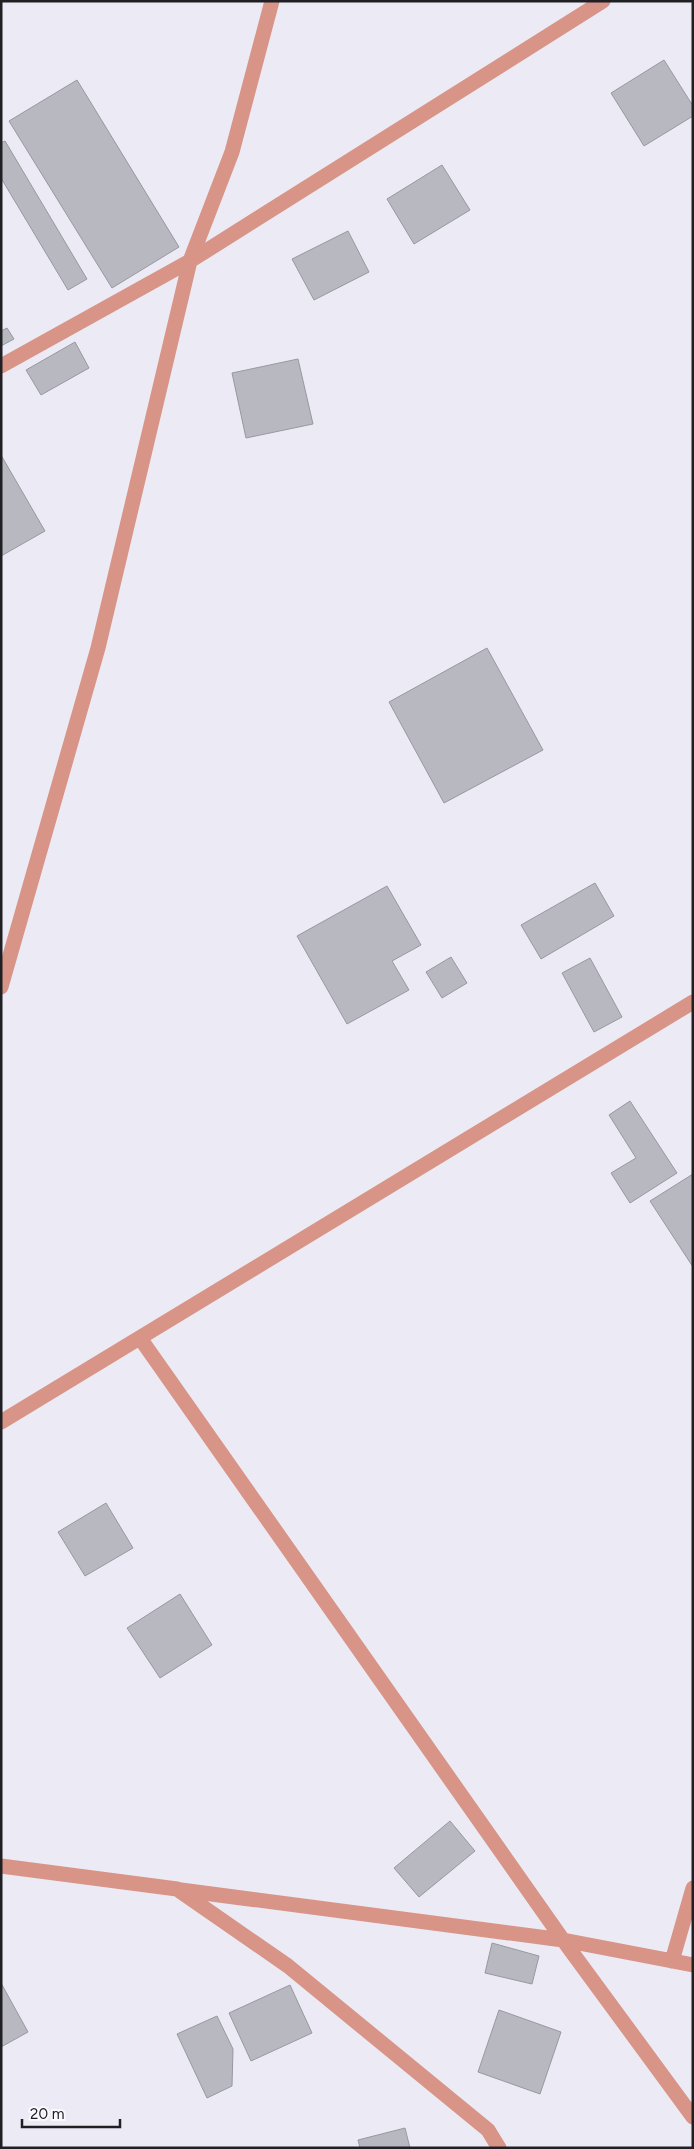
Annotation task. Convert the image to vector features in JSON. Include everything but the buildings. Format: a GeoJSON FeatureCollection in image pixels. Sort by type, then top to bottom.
{"type":"FeatureCollection","features":[{"type":"Feature","properties":{"kind":"street"},"geometry":{"type":"LineString","coordinates":[[1,988],[5,965],[98,648],[190,261],[232,152],[272,1]]}},
{"type":"Feature","properties":{"kind":"street"},"geometry":{"type":"LineString","coordinates":[[1,366],[190,261],[603,1]]}},
{"type":"Feature","properties":{"kind":"street"},"geometry":{"type":"LineString","coordinates":[[1,1422],[693,1002]]}},
{"type":"Feature","properties":{"kind":"street"},"geometry":{"type":"LineString","coordinates":[[140,1338],[563,1940],[693,2117]]}},
{"type":"Feature","properties":{"kind":"street"},"geometry":{"type":"LineString","coordinates":[[1,1866],[563,1940],[693,1965]]}},
{"type":"Feature","properties":{"kind":"street"},"geometry":{"type":"LineString","coordinates":[[672,1961],[693,1888]]}},
{"type":"Feature","properties":{"kind":"street"},"geometry":{"type":"LineString","coordinates":[[177,1889],[288,1966],[488,2130],[500,2148]]}}]}
